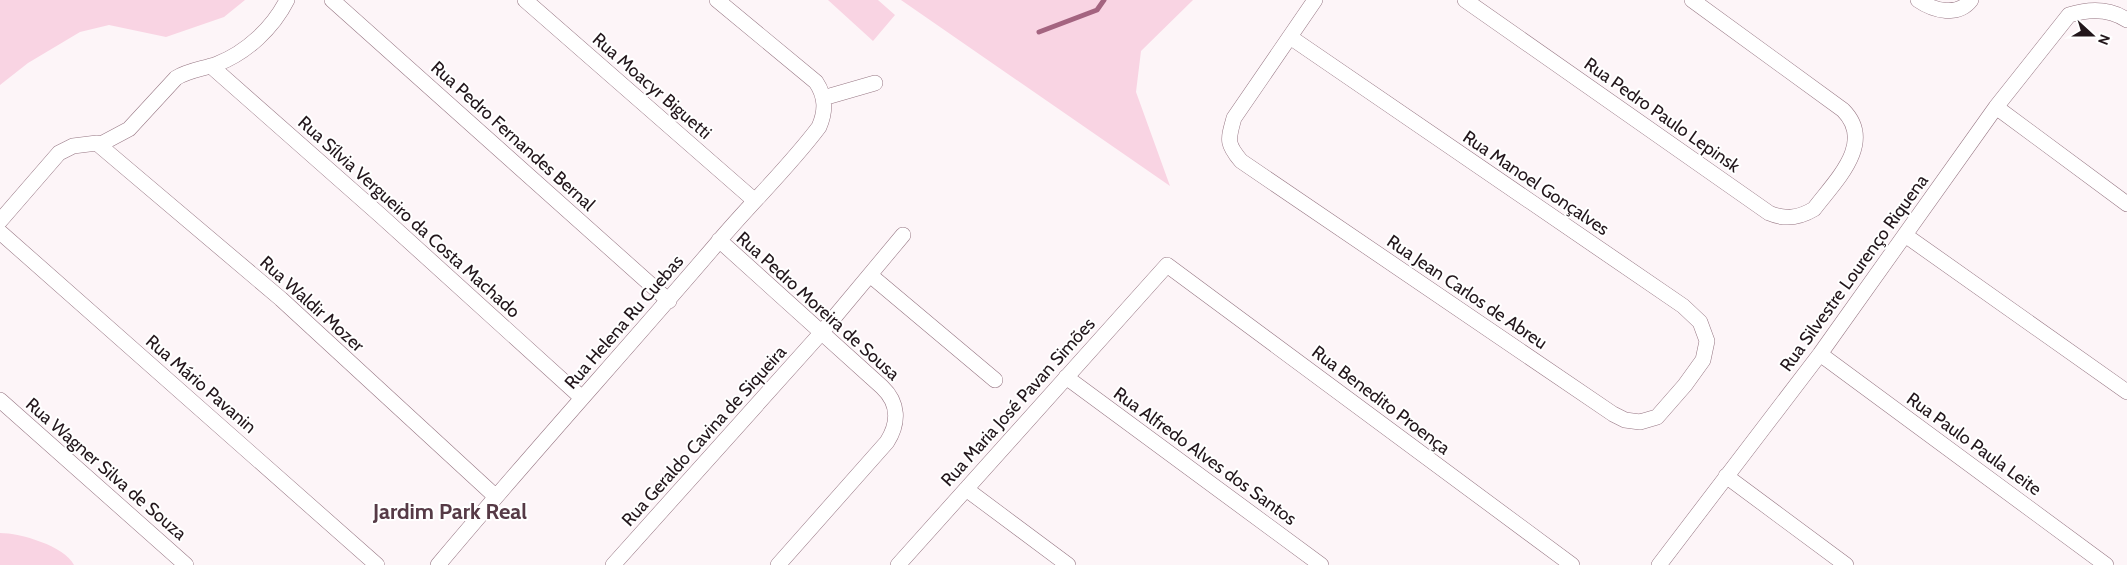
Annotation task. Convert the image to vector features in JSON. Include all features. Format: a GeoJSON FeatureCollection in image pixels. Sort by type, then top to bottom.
{"type":"FeatureCollection","features":[{"type":"Feature","properties":{"kind":"street"},"geometry":{"type":"LineString","coordinates":[[0,221],[59,154],[80,144],[97,143],[99,145],[129,129],[176,78],[186,72],[211,66],[239,53],[273,22],[287,0]]}},
{"type":"Feature","properties":{"kind":"street","name":"Rua Pedro Fernandes Bernal"},"geometry":{"type":"LineString","coordinates":[[332,0],[669,301]]}},
{"type":"Feature","properties":{"kind":"street","name":"Rua Moacyr Biguetti"},"geometry":{"type":"LineString","coordinates":[[525,0],[754,200]]}},
{"type":"Feature","properties":{"kind":"street"},"geometry":{"type":"LineString","coordinates":[[717,0],[816,82],[824,98],[875,84]]}},
{"type":"Feature","properties":{"kind":"street"},"geometry":{"type":"LineString","coordinates":[[1290,37],[1315,0]]}},
{"type":"Feature","properties":{"kind":"street","name":"Rua Pedro Paulo Lepinsk"},"geometry":{"type":"LineString","coordinates":[[1465,0],[1769,213],[1782,218],[1802,215],[1814,208],[1852,156],[1856,144],[1854,125],[1848,115],[1692,0]]}},
{"type":"Feature","properties":{"kind":"street"},"geometry":{"type":"LineString","coordinates":[[1918,0],[1936,10],[1951,11],[1966,6],[1971,0]]}},
{"type":"Feature","properties":{"kind":"street","name":"Rua Silvestre Lourenço Riquena"},"geometry":{"type":"LineString","coordinates":[[1659,565],[1820,354],[1996,107],[2069,16],[2085,11],[2104,11],[2115,13],[2127,20]]}},
{"type":"Feature","properties":{"kind":"street","name":"Rua Jean Carlos de Abreu"},"geometry":{"type":"LineString","coordinates":[[1290,37],[1234,118],[1230,135],[1230,148],[1241,161],[1613,414],[1625,420],[1640,422],[1657,416],[1685,385]]}},
{"type":"Feature","properties":{"kind":"street","name":"Rua Manoel Gonçalves"},"geometry":{"type":"LineString","coordinates":[[1290,37],[1683,306],[1700,322],[1708,342],[1703,360],[1685,385]]}},
{"type":"Feature","properties":{"kind":"street","name":"Rua Sílvia Vergueiro da Costa Machado"},"geometry":{"type":"LineString","coordinates":[[211,66],[380,215],[582,398]]}},
{"type":"Feature","properties":{"kind":"street","name":"Rua Helena Ru Cuebas"},"geometry":{"type":"LineString","coordinates":[[438,565],[495,496],[669,301],[719,240],[819,127],[824,114],[824,98]]}},
{"type":"Feature","properties":{"kind":"street"},"geometry":{"type":"LineString","coordinates":[[1996,107],[2127,204]]}},
{"type":"Feature","properties":{"kind":"street","name":"Rua Waldir Mozer"},"geometry":{"type":"LineString","coordinates":[[99,145],[281,299],[495,496]]}},
{"type":"Feature","properties":{"kind":"street","name":"Rua Mário Pavanin"},"geometry":{"type":"LineString","coordinates":[[0,232],[377,565]]}},
{"type":"Feature","properties":{"kind":"street","name":"Rua Geraldo Cavina de Siqueira"},"geometry":{"type":"LineString","coordinates":[[613,565],[822,332],[903,235]]}},
{"type":"Feature","properties":{"kind":"street"},"geometry":{"type":"LineString","coordinates":[[1905,235],[2127,392]]}},
{"type":"Feature","properties":{"kind":"street","name":"Rua Pedro Moreira de Sousa"},"geometry":{"type":"LineString","coordinates":[[719,240],[887,392],[894,403],[895,424],[887,442],[778,565]]}},
{"type":"Feature","properties":{"kind":"street","name":"Rua Maria José Pavan Simões"},"geometry":{"type":"LineString","coordinates":[[898,565],[1167,265]]}},
{"type":"Feature","properties":{"kind":"street","name":"Rua Benedito Proença"},"geometry":{"type":"LineString","coordinates":[[1167,265],[1572,565]]}},
{"type":"Feature","properties":{"kind":"street"},"geometry":{"type":"LineString","coordinates":[[870,275],[995,380]]}},
{"type":"Feature","properties":{"kind":"street","name":"Rua Paulo Paula Leite"},"geometry":{"type":"LineString","coordinates":[[1820,354],[2106,565]]}},
{"type":"Feature","properties":{"kind":"street","name":"Rua Alfredo Alves dos Santos"},"geometry":{"type":"LineString","coordinates":[[1066,377],[1321,565]]}},
{"type":"Feature","properties":{"kind":"street","name":"Rua Wagner Silva de Souza"},"geometry":{"type":"LineString","coordinates":[[0,400],[186,565]]}},
{"type":"Feature","properties":{"kind":"street"},"geometry":{"type":"LineString","coordinates":[[1726,476],[1846,565]]}},
{"type":"Feature","properties":{"kind":"street"},"geometry":{"type":"LineString","coordinates":[[966,489],[1068,565]]}},
{"type":"Feature","properties":{"kind":"shaded area"},"geometry":{"type":"Polygon","coordinates":[[[0,0],[245,0],[224,17],[166,37],[109,25],[80,32],[28,63],[0,85],[0,0]]]}},
{"type":"Feature","properties":{"kind":"shaded area"},"geometry":{"type":"Polygon","coordinates":[[[828,0],[878,0],[895,15],[873,41],[828,0]]]}},
{"type":"Feature","properties":{"kind":"shaded area"},"geometry":{"type":"Polygon","coordinates":[[[901,0],[1193,0],[1141,51],[1136,92],[1170,186],[901,0]]]}},
{"type":"Feature","properties":{"kind":"shaded area"},"geometry":{"type":"Polygon","coordinates":[[[0,533],[19,535],[41,542],[61,552],[74,565],[0,565],[0,533]]]}},
{"type":"Feature","properties":{"kind":"waterway"},"geometry":{"type":"LineString","coordinates":[[1039,32],[1097,10],[1104,0]]}},
{"type":"Feature","properties":{"kind":"district","name":"Jardim Park Real"},"geometry":{"type":"Point","coordinates":[450,511]}}]}
